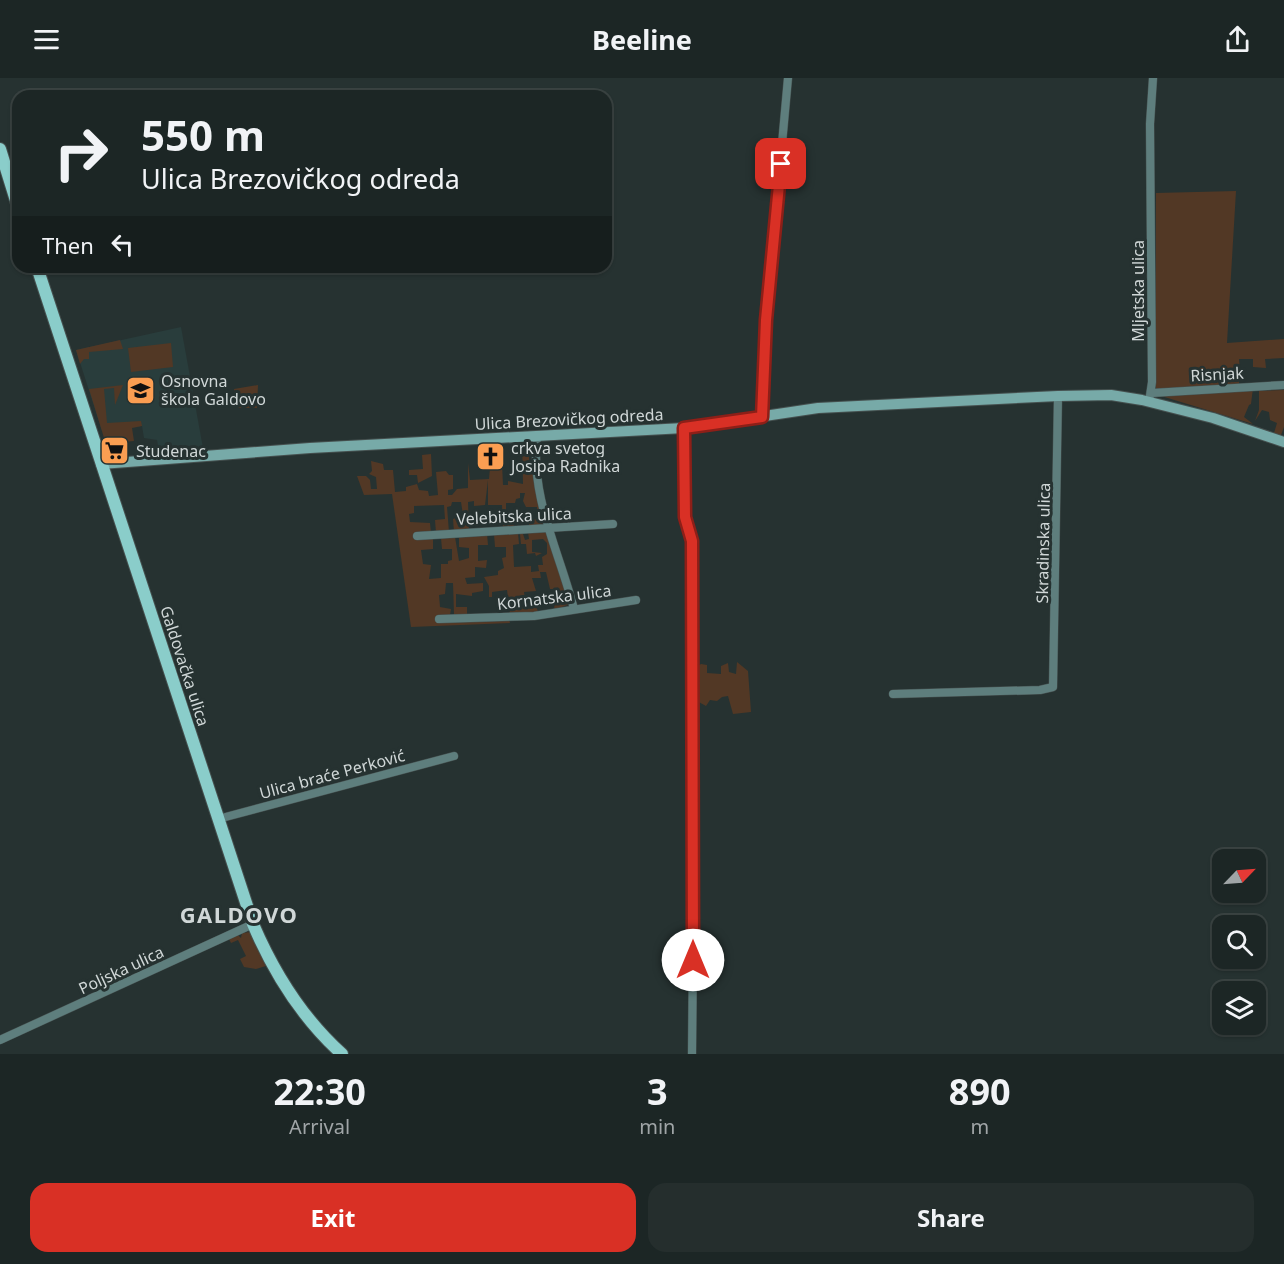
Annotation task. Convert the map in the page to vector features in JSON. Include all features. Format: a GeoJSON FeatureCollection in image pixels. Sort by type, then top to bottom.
{"type":"FeatureCollection","features":[{"type":"Feature","properties":{"kind":"main road"},"geometry":{"type":"LineString","coordinates":[[0,149],[12,188]]}},
{"type":"Feature","properties":{"kind":"main road","name":"Galdovačka ulica"},"geometry":{"type":"LineString","coordinates":[[39,273],[253,924],[272,964],[295,1002],[313,1025],[342,1054]]}},
{"type":"Feature","properties":{"kind":"main road","name":"Ulica Brezovičkog odreda"},"geometry":{"type":"LineString","coordinates":[[101,464],[310,448],[684,428],[818,408],[1111,395],[1151,399],[1284,442]]}},
{"type":"Feature","properties":{"kind":"street"},"geometry":{"type":"LineString","coordinates":[[762,417],[766,320],[788,78]]}},
{"type":"Feature","properties":{"kind":"street","name":"Mljetska ulica"},"geometry":{"type":"LineString","coordinates":[[1151,399],[1150,124],[1153,78]]}},
{"type":"Feature","properties":{"kind":"street","name":"Risnjak"},"geometry":{"type":"LineString","coordinates":[[1151,399],[1284,385]]}},
{"type":"Feature","properties":{"kind":"street","name":"Skradinska ulica"},"geometry":{"type":"LineString","coordinates":[[893,694],[1050,689],[1053,682],[1058,396]]}},
{"type":"Feature","properties":{"kind":"street"},"geometry":{"type":"LineString","coordinates":[[684,428],[685,517],[692,541],[694,840],[692,1054]]}},
{"type":"Feature","properties":{"kind":"street"},"geometry":{"type":"LineString","coordinates":[[537,436],[535,474],[543,512],[574,609]]}},
{"type":"Feature","properties":{"kind":"street","name":"Velebitska ulica"},"geometry":{"type":"LineString","coordinates":[[417,536],[613,524]]}},
{"type":"Feature","properties":{"kind":"street","name":"Kornatska ulica"},"geometry":{"type":"LineString","coordinates":[[439,619],[534,616],[636,600]]}},
{"type":"Feature","properties":{"kind":"street","name":"Ulica braće Perković"},"geometry":{"type":"LineString","coordinates":[[218,819],[453,756]]}},
{"type":"Feature","properties":{"kind":"street","name":"Poljska ulica"},"geometry":{"type":"LineString","coordinates":[[0,1040],[253,924]]}},
{"type":"Feature","properties":{"kind":"shaded area"},"geometry":{"type":"Polygon","coordinates":[[[1236,191],[1227,343],[1284,339],[1284,358],[1265,359],[1266,368],[1253,367],[1253,359],[1239,359],[1240,371],[1229,371],[1229,380],[1239,381],[1239,384],[1156,389],[1156,193],[1236,191]]]}},
{"type":"Feature","properties":{"kind":"shaded area","name":"Osnovna škola Galdovo"},"geometry":{"type":"Polygon","coordinates":[[[181,327],[203,448],[159,451],[157,440],[144,438],[142,426],[102,431],[76,350],[181,327]]]}},
{"type":"Feature","properties":{"kind":"shaded area"},"geometry":{"type":"Polygon","coordinates":[[[120,340],[123,349],[89,352],[89,359],[84,359],[80,364],[76,350],[120,340]]]}},
{"type":"Feature","properties":{"kind":"shaded area"},"geometry":{"type":"Polygon","coordinates":[[[171,343],[173,367],[131,372],[128,348],[171,343]]]}},
{"type":"Feature","properties":{"kind":"shaded area"},"geometry":{"type":"Polygon","coordinates":[[[123,385],[115,405],[114,388],[104,389],[107,423],[141,421],[142,426],[132,428],[134,441],[114,443],[112,439],[105,441],[89,389],[123,385]]]}},
{"type":"Feature","properties":{"kind":"shaded area"},"geometry":{"type":"Polygon","coordinates":[[[258,385],[257,408],[237,408],[234,389],[258,385]]]}},
{"type":"Feature","properties":{"kind":"shaded area"},"geometry":{"type":"Polygon","coordinates":[[[1253,388],[1251,404],[1244,417],[1253,424],[1158,395],[1253,388]]]}},
{"type":"Feature","properties":{"kind":"shaded area"},"geometry":{"type":"Polygon","coordinates":[[[1284,390],[1284,427],[1281,435],[1284,437],[1266,432],[1267,430],[1274,433],[1277,423],[1270,420],[1269,412],[1262,410],[1255,421],[1259,410],[1259,391],[1284,390]]]}},
{"type":"Feature","properties":{"kind":"shaded area"},"geometry":{"type":"Polygon","coordinates":[[[522,441],[533,441],[534,444],[533,448],[529,449],[529,467],[534,468],[545,524],[543,526],[529,527],[529,520],[538,519],[537,507],[526,507],[523,501],[525,493],[520,493],[520,498],[516,499],[515,503],[506,503],[506,519],[513,520],[514,528],[503,529],[502,505],[488,505],[488,480],[485,505],[474,506],[474,501],[468,502],[469,529],[454,532],[453,519],[463,515],[461,502],[452,502],[451,506],[447,507],[449,532],[436,533],[435,520],[445,519],[444,505],[414,506],[414,513],[409,514],[410,522],[430,523],[431,533],[414,533],[413,539],[433,538],[433,549],[421,550],[423,564],[431,565],[429,579],[441,578],[441,564],[448,564],[448,561],[452,560],[452,549],[442,549],[441,538],[455,537],[459,561],[469,558],[469,548],[459,547],[459,537],[487,534],[488,545],[478,545],[478,561],[487,560],[486,568],[475,567],[475,577],[465,578],[467,584],[483,583],[483,591],[472,593],[472,596],[456,594],[456,607],[467,607],[467,615],[454,614],[453,583],[446,583],[445,594],[439,595],[440,607],[451,609],[450,615],[440,615],[440,619],[509,619],[510,623],[411,627],[392,494],[364,495],[357,476],[366,476],[370,480],[371,489],[377,489],[376,477],[369,474],[372,471],[371,461],[383,464],[384,470],[393,470],[395,492],[406,491],[406,487],[417,484],[419,490],[428,491],[429,496],[438,495],[436,472],[446,471],[449,475],[453,475],[453,489],[448,490],[448,495],[452,495],[457,489],[468,488],[468,463],[470,480],[489,479],[490,468],[500,468],[502,464],[503,485],[508,485],[508,481],[523,484],[522,441]]]}},
{"type":"Feature","properties":{"kind":"shaded area"},"geometry":{"type":"Polygon","coordinates":[[[431,454],[432,476],[418,483],[417,475],[409,475],[409,470],[423,469],[422,455],[431,454]]]}},
{"type":"Feature","properties":{"kind":"shaded area"},"geometry":{"type":"Polygon","coordinates":[[[528,532],[546,532],[570,604],[554,610],[556,589],[550,589],[546,572],[540,572],[541,578],[532,578],[536,591],[524,592],[526,606],[536,605],[538,612],[510,613],[507,590],[492,592],[492,597],[489,597],[489,586],[484,577],[498,575],[498,571],[504,568],[502,558],[506,557],[506,547],[495,547],[494,534],[518,533],[519,544],[513,545],[514,567],[531,566],[531,572],[539,571],[538,565],[543,565],[542,557],[547,554],[547,543],[543,539],[532,540],[532,552],[542,553],[536,556],[535,553],[527,554],[526,544],[521,544],[520,534],[523,534],[525,540],[529,539],[528,532]]]}},
{"type":"Feature","properties":{"kind":"shaded area"},"geometry":{"type":"Polygon","coordinates":[[[737,662],[748,671],[751,712],[733,714],[728,696],[717,701],[710,700],[706,706],[697,701],[698,678],[695,668],[701,664],[707,665],[707,673],[721,674],[721,666],[728,663],[729,672],[736,674],[737,662]]]}},
{"type":"Feature","properties":{"kind":"shaded area"},"geometry":{"type":"Polygon","coordinates":[[[251,932],[266,966],[256,969],[244,967],[240,959],[246,956],[238,940],[231,943],[229,939],[238,935],[241,938],[242,933],[251,932]]]}},
{"type":"Feature","properties":{"kind":"building","name":"crkva svetog Josipa Radnika"},"geometry":{"type":"Polygon","coordinates":[[[500,448],[501,464],[481,460],[480,452],[485,452],[485,449],[500,448]]]}},
{"type":"Feature","properties":{"kind":"place","name":"Osnovna škola Galdovo"},"geometry":{"type":"Point","coordinates":[140,390]}},
{"type":"Feature","properties":{"kind":"place","name":"Studenac"},"geometry":{"type":"Point","coordinates":[115,451]}},
{"type":"Feature","properties":{"kind":"place","name":"crkva svetog Josipa Radnika"},"geometry":{"type":"Point","coordinates":[490,457]}},
{"type":"Feature","properties":{"kind":"district","name":"GALDOVO"},"geometry":{"type":"Point","coordinates":[239,915]}},
{"type":"Feature","properties":{"kind":"route"},"geometry":{"type":"LineString","coordinates":[[693,960],[692,541],[685,517],[684,428],[762,417],[766,320],[781,164]]}}]}
